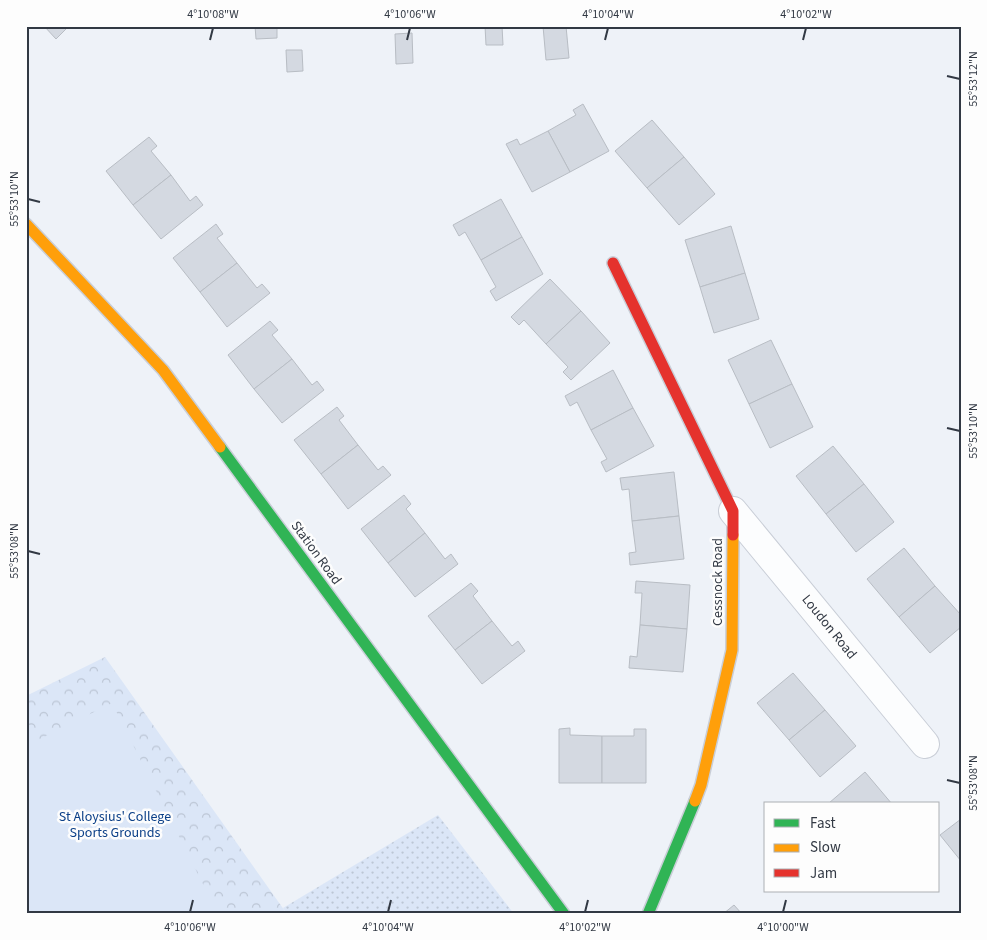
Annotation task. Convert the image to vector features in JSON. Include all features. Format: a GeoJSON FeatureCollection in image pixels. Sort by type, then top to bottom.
{"type":"FeatureCollection","features":[{"type":"Feature","properties":{"kind":"street","name":"Station Road"},"geometry":{"type":"LineString","coordinates":[[26,224],[163,370],[564,914]]}},
{"type":"Feature","properties":{"kind":"street","name":"Cessnock Road"},"geometry":{"type":"LineString","coordinates":[[613,263],[733,510],[732,650],[701,785],[648,914]]}},
{"type":"Feature","properties":{"kind":"street","name":"Loudon Road"},"geometry":{"type":"LineString","coordinates":[[733,510],[925,744]]}},
{"type":"Feature","properties":{"kind":"green space","name":"St Aloysius' College Sports Grounds"},"geometry":{"type":"Polygon","coordinates":[[[105,657],[287,914],[26,914],[26,696],[105,657]]]}},
{"type":"Feature","properties":{"kind":"green space","name":"St Aloysius' College Sports Grounds"},"geometry":{"type":"Polygon","coordinates":[[[112,703],[218,914],[26,914],[26,746],[112,703]]]}},
{"type":"Feature","properties":{"kind":"green space"},"geometry":{"type":"Polygon","coordinates":[[[438,815],[514,914],[287,914],[283,908],[438,815]]]}},
{"type":"Feature","properties":{"kind":"building"},"geometry":{"type":"Polygon","coordinates":[[[44,26],[69,26],[56,39],[44,26]]]}},
{"type":"Feature","properties":{"kind":"building"},"geometry":{"type":"Polygon","coordinates":[[[255,26],[277,26],[277,38],[256,39],[255,26]]]}},
{"type":"Feature","properties":{"kind":"building"},"geometry":{"type":"Polygon","coordinates":[[[485,26],[502,26],[503,45],[486,45],[485,26]]]}},
{"type":"Feature","properties":{"kind":"building"},"geometry":{"type":"Polygon","coordinates":[[[543,26],[566,26],[569,58],[546,60],[543,26]]]}},
{"type":"Feature","properties":{"kind":"building"},"geometry":{"type":"Polygon","coordinates":[[[412,33],[413,63],[396,64],[395,34],[412,33]]]}},
{"type":"Feature","properties":{"kind":"building"},"geometry":{"type":"Polygon","coordinates":[[[286,50],[302,50],[303,71],[287,72],[286,50]]]}},
{"type":"Feature","properties":{"kind":"building"},"geometry":{"type":"Polygon","coordinates":[[[583,104],[609,151],[570,172],[548,131],[576,115],[573,110],[583,104]]]}},
{"type":"Feature","properties":{"kind":"building"},"geometry":{"type":"Polygon","coordinates":[[[652,120],[684,157],[647,188],[615,151],[652,120]]]}},
{"type":"Feature","properties":{"kind":"building"},"geometry":{"type":"Polygon","coordinates":[[[548,131],[570,172],[532,192],[506,144],[517,139],[520,145],[548,131]]]}},
{"type":"Feature","properties":{"kind":"building"},"geometry":{"type":"Polygon","coordinates":[[[149,137],[157,146],[151,151],[171,175],[133,205],[106,171],[149,137]]]}},
{"type":"Feature","properties":{"kind":"building"},"geometry":{"type":"Polygon","coordinates":[[[684,157],[715,194],[679,225],[647,188],[684,157]]]}},
{"type":"Feature","properties":{"kind":"building"},"geometry":{"type":"Polygon","coordinates":[[[171,175],[190,201],[196,196],[203,205],[161,239],[133,205],[171,175]]]}},
{"type":"Feature","properties":{"kind":"building"},"geometry":{"type":"Polygon","coordinates":[[[501,199],[522,237],[481,260],[465,232],[459,236],[453,225],[501,199]]]}},
{"type":"Feature","properties":{"kind":"building"},"geometry":{"type":"Polygon","coordinates":[[[216,224],[223,234],[217,238],[237,263],[200,292],[173,258],[216,224]]]}},
{"type":"Feature","properties":{"kind":"building"},"geometry":{"type":"Polygon","coordinates":[[[731,226],[745,273],[700,287],[685,240],[731,226]]]}},
{"type":"Feature","properties":{"kind":"building"},"geometry":{"type":"Polygon","coordinates":[[[522,237],[543,274],[496,301],[490,291],[496,287],[481,260],[522,237]]]}},
{"type":"Feature","properties":{"kind":"building"},"geometry":{"type":"Polygon","coordinates":[[[237,263],[257,288],[262,284],[270,293],[227,327],[200,292],[237,263]]]}},
{"type":"Feature","properties":{"kind":"building"},"geometry":{"type":"Polygon","coordinates":[[[745,273],[759,319],[714,333],[700,287],[745,273]]]}},
{"type":"Feature","properties":{"kind":"building"},"geometry":{"type":"Polygon","coordinates":[[[550,279],[581,311],[546,344],[524,320],[519,325],[511,317],[550,279]]]}},
{"type":"Feature","properties":{"kind":"building"},"geometry":{"type":"Polygon","coordinates":[[[581,311],[610,343],[571,380],[563,372],[568,367],[546,344],[581,311]]]}},
{"type":"Feature","properties":{"kind":"building"},"geometry":{"type":"Polygon","coordinates":[[[270,321],[278,330],[272,335],[292,359],[254,389],[228,355],[270,321]]]}},
{"type":"Feature","properties":{"kind":"building"},"geometry":{"type":"Polygon","coordinates":[[[771,340],[792,384],[749,404],[728,360],[771,340]]]}},
{"type":"Feature","properties":{"kind":"building"},"geometry":{"type":"Polygon","coordinates":[[[292,359],[312,385],[317,381],[324,390],[282,423],[254,389],[292,359]]]}},
{"type":"Feature","properties":{"kind":"building"},"geometry":{"type":"Polygon","coordinates":[[[613,370],[633,408],[591,430],[577,402],[570,406],[565,396],[613,370]]]}},
{"type":"Feature","properties":{"kind":"building"},"geometry":{"type":"Polygon","coordinates":[[[792,384],[813,427],[770,448],[749,404],[792,384]]]}},
{"type":"Feature","properties":{"kind":"building"},"geometry":{"type":"Polygon","coordinates":[[[337,407],[344,416],[339,420],[358,445],[321,474],[294,440],[337,407]]]}},
{"type":"Feature","properties":{"kind":"building"},"geometry":{"type":"Polygon","coordinates":[[[633,408],[654,446],[606,472],[601,462],[607,459],[591,430],[633,408]]]}},
{"type":"Feature","properties":{"kind":"building"},"geometry":{"type":"Polygon","coordinates":[[[358,445],[378,470],[383,466],[391,475],[348,509],[321,474],[358,445]]]}},
{"type":"Feature","properties":{"kind":"building"},"geometry":{"type":"Polygon","coordinates":[[[833,446],[864,484],[826,514],[796,476],[833,446]]]}},
{"type":"Feature","properties":{"kind":"building"},"geometry":{"type":"Polygon","coordinates":[[[674,472],[679,516],[632,521],[629,489],[622,490],[620,478],[674,472]]]}},
{"type":"Feature","properties":{"kind":"building"},"geometry":{"type":"Polygon","coordinates":[[[864,484],[894,522],[856,552],[826,514],[864,484]]]}},
{"type":"Feature","properties":{"kind":"building"},"geometry":{"type":"Polygon","coordinates":[[[404,495],[411,504],[406,509],[425,533],[388,563],[361,529],[404,495]]]}},
{"type":"Feature","properties":{"kind":"building"},"geometry":{"type":"Polygon","coordinates":[[[679,516],[684,559],[630,565],[629,553],[636,552],[632,521],[679,516]]]}},
{"type":"Feature","properties":{"kind":"building"},"geometry":{"type":"Polygon","coordinates":[[[425,533],[445,559],[451,554],[458,564],[415,597],[388,563],[425,533]]]}},
{"type":"Feature","properties":{"kind":"building"},"geometry":{"type":"Polygon","coordinates":[[[904,548],[935,586],[899,617],[867,579],[904,548]]]}},
{"type":"Feature","properties":{"kind":"building"},"geometry":{"type":"Polygon","coordinates":[[[636,581],[690,585],[687,629],[640,625],[642,593],[635,593],[636,581]]]}},
{"type":"Feature","properties":{"kind":"building"},"geometry":{"type":"Polygon","coordinates":[[[471,583],[478,591],[473,596],[492,621],[455,650],[428,616],[471,583]]]}},
{"type":"Feature","properties":{"kind":"building"},"geometry":{"type":"Polygon","coordinates":[[[935,586],[961,615],[961,627],[930,653],[899,617],[935,586]]]}},
{"type":"Feature","properties":{"kind":"building"},"geometry":{"type":"Polygon","coordinates":[[[492,621],[512,646],[518,641],[525,651],[482,684],[455,650],[492,621]]]}},
{"type":"Feature","properties":{"kind":"building"},"geometry":{"type":"Polygon","coordinates":[[[640,625],[687,629],[683,672],[629,668],[630,656],[637,657],[640,625]]]}},
{"type":"Feature","properties":{"kind":"building"},"geometry":{"type":"Polygon","coordinates":[[[793,673],[825,710],[789,740],[757,703],[793,673]]]}},
{"type":"Feature","properties":{"kind":"building"},"geometry":{"type":"Polygon","coordinates":[[[825,710],[856,746],[820,777],[789,740],[825,710]]]}},
{"type":"Feature","properties":{"kind":"building"},"geometry":{"type":"Polygon","coordinates":[[[570,728],[570,735],[602,736],[602,783],[559,783],[559,729],[570,728]]]}},
{"type":"Feature","properties":{"kind":"building"},"geometry":{"type":"Polygon","coordinates":[[[634,729],[646,729],[646,783],[602,783],[602,736],[634,736],[634,729]]]}},
{"type":"Feature","properties":{"kind":"building"},"geometry":{"type":"Polygon","coordinates":[[[865,772],[890,802],[830,802],[865,772]]]}},
{"type":"Feature","properties":{"kind":"building"},"geometry":{"type":"Polygon","coordinates":[[[961,819],[961,861],[940,835],[961,819]]]}},
{"type":"Feature","properties":{"kind":"building"},"geometry":{"type":"Polygon","coordinates":[[[734,905],[742,914],[723,914],[734,905]]]}},
{"type":"Feature","properties":{"kind":"traffic: fast"},"geometry":{"type":"LineString","coordinates":[[220,447],[564,914]]}},
{"type":"Feature","properties":{"kind":"traffic: fast"},"geometry":{"type":"LineString","coordinates":[[648,914],[695,801]]}},
{"type":"Feature","properties":{"kind":"traffic: slow"},"geometry":{"type":"LineString","coordinates":[[26,224],[163,370],[220,447]]}},
{"type":"Feature","properties":{"kind":"traffic: slow"},"geometry":{"type":"LineString","coordinates":[[695,801],[701,785],[732,650],[733,535]]}},
{"type":"Feature","properties":{"kind":"traffic: jam"},"geometry":{"type":"LineString","coordinates":[[613,263],[733,511],[733,535]]}}]}
